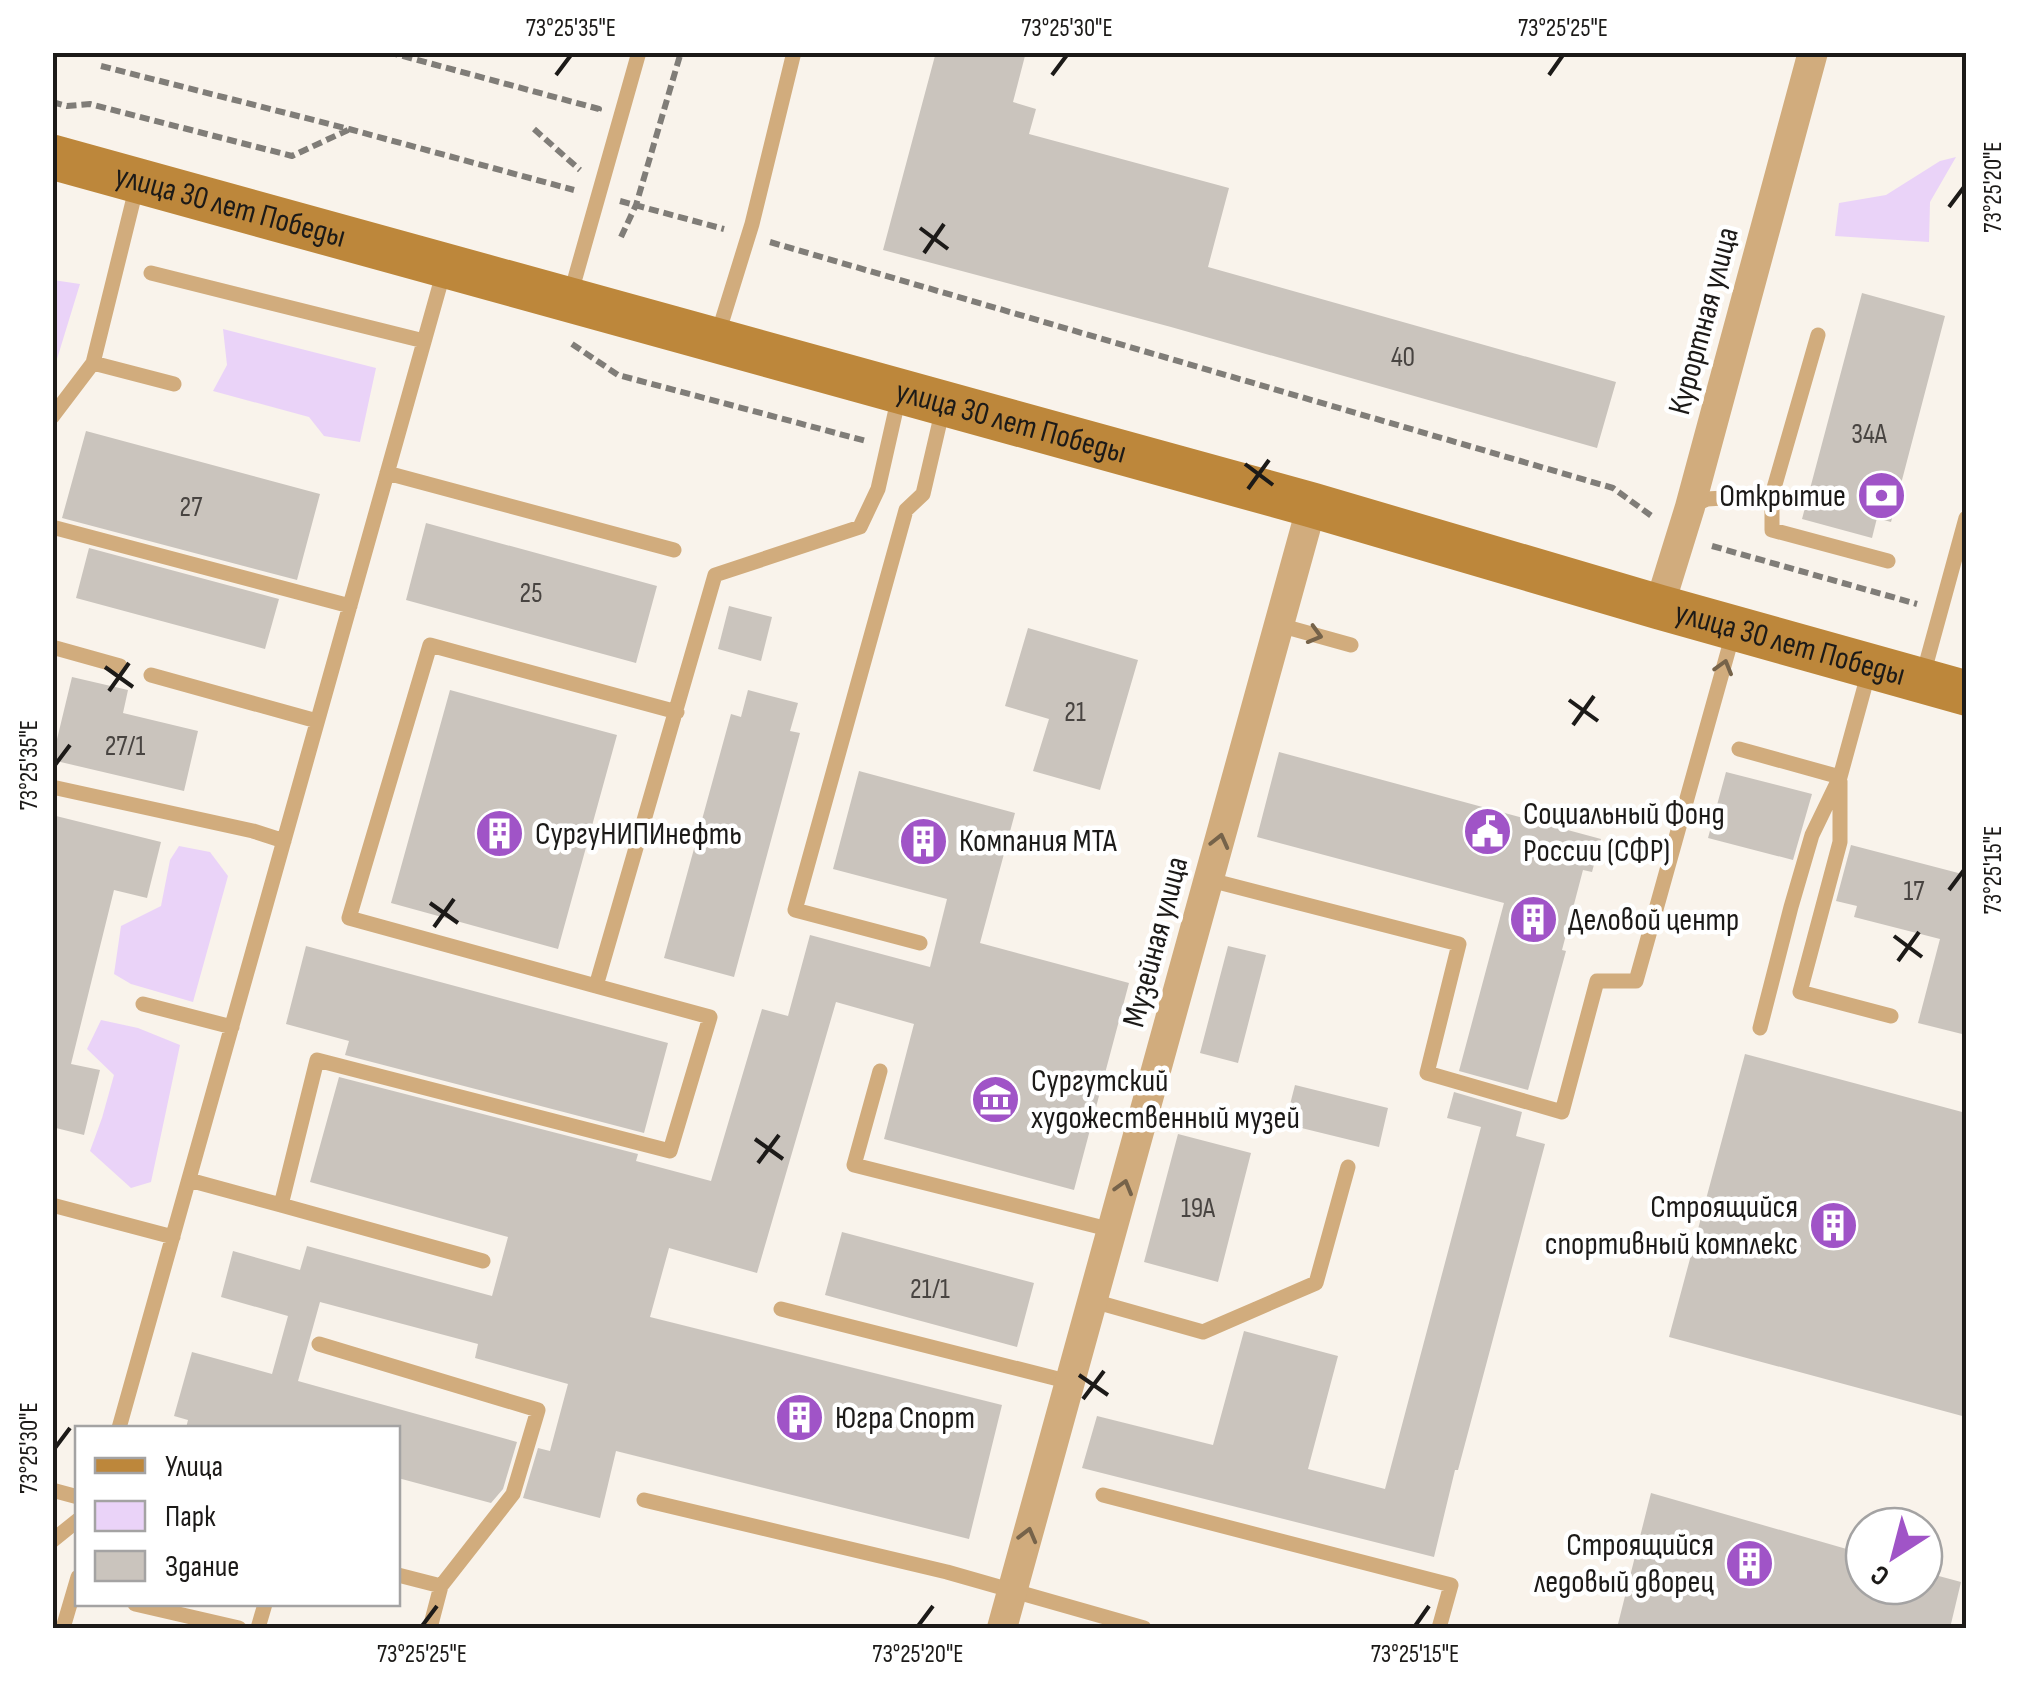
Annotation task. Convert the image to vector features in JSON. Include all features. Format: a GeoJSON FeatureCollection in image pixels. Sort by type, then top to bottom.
{"type":"FeatureCollection","features":[{"type":"Feature","properties":{"kind":"main road","name":"улица 30 лет Победы"},"geometry":{"type":"LineString","coordinates":[[52,158],[1312,505],[1659,608],[1966,693]]}},
{"type":"Feature","properties":{"kind":"street","name":"Курортная улица"},"geometry":{"type":"LineString","coordinates":[[1659,608],[1813,52]]}},
{"type":"Feature","properties":{"kind":"street","name":"Музейная улица"},"geometry":{"type":"LineString","coordinates":[[1002,1628],[1312,505]]}},
{"type":"Feature","properties":{"kind":"lane"},"geometry":{"type":"LineString","coordinates":[[569,300],[639,52]]}},
{"type":"Feature","properties":{"kind":"lane"},"geometry":{"type":"LineString","coordinates":[[716,340],[748,235],[794,52]]}},
{"type":"Feature","properties":{"kind":"lane"},"geometry":{"type":"LineString","coordinates":[[52,417],[93,364],[138,181]]}},
{"type":"Feature","properties":{"kind":"lane"},"geometry":{"type":"LineString","coordinates":[[120,1426],[445,266]]}},
{"type":"Feature","properties":{"kind":"lane"},"geometry":{"type":"LineString","coordinates":[[151,273],[424,341]]}},
{"type":"Feature","properties":{"kind":"lane"},"geometry":{"type":"LineString","coordinates":[[1818,335],[1772,495],[1772,530],[1888,561]]}},
{"type":"Feature","properties":{"kind":"lane"},"geometry":{"type":"LineString","coordinates":[[93,364],[174,384]]}},
{"type":"Feature","properties":{"kind":"lane"},"geometry":{"type":"LineString","coordinates":[[596,986],[715,575],[860,527],[878,489],[900,392]]}},
{"type":"Feature","properties":{"kind":"lane"},"geometry":{"type":"LineString","coordinates":[[920,942],[796,910],[906,510],[923,494],[944,404]]}},
{"type":"Feature","properties":{"kind":"lane"},"geometry":{"type":"LineString","coordinates":[[387,473],[674,550]]}},
{"type":"Feature","properties":{"kind":"lane"},"geometry":{"type":"LineString","coordinates":[[1690,507],[1707,499],[1772,495]]}},
{"type":"Feature","properties":{"kind":"lane"},"geometry":{"type":"LineString","coordinates":[[1922,679],[1966,518]]}},
{"type":"Feature","properties":{"kind":"lane"},"geometry":{"type":"LineString","coordinates":[[52,527],[350,606]]}},
{"type":"Feature","properties":{"kind":"lane"},"geometry":{"type":"LineString","coordinates":[[1279,625],[1351,646]]}},
{"type":"Feature","properties":{"kind":"lane"},"geometry":{"type":"LineString","coordinates":[[1210,880],[1459,944],[1427,1073],[1562,1112],[1597,981],[1636,981],[1735,627]]}},
{"type":"Feature","properties":{"kind":"lane"},"geometry":{"type":"LineString","coordinates":[[281,1205],[316,1060],[670,1151],[710,1017],[350,918],[430,645],[677,712]]}},
{"type":"Feature","properties":{"kind":"lane"},"geometry":{"type":"LineString","coordinates":[[52,647],[120,666]]}},
{"type":"Feature","properties":{"kind":"lane"},"geometry":{"type":"LineString","coordinates":[[1760,1028],[1812,834],[1840,776],[1870,667]]}},
{"type":"Feature","properties":{"kind":"lane"},"geometry":{"type":"LineString","coordinates":[[151,674],[317,721]]}},
{"type":"Feature","properties":{"kind":"lane"},"geometry":{"type":"LineString","coordinates":[[1739,749],[1840,776]]}},
{"type":"Feature","properties":{"kind":"lane"},"geometry":{"type":"LineString","coordinates":[[1840,776],[1840,842],[1800,992],[1892,1016]]}},
{"type":"Feature","properties":{"kind":"lane"},"geometry":{"type":"LineString","coordinates":[[52,788],[284,840]]}},
{"type":"Feature","properties":{"kind":"lane"},"geometry":{"type":"LineString","coordinates":[[143,1004],[232,1027]]}},
{"type":"Feature","properties":{"kind":"lane"},"geometry":{"type":"LineString","coordinates":[[880,1072],[854,1165],[1112,1230]]}},
{"type":"Feature","properties":{"kind":"lane"},"geometry":{"type":"LineString","coordinates":[[1093,1301],[1203,1332],[1316,1284],[1348,1167]]}},
{"type":"Feature","properties":{"kind":"lane"},"geometry":{"type":"LineString","coordinates":[[189,1180],[483,1261]]}},
{"type":"Feature","properties":{"kind":"lane"},"geometry":{"type":"LineString","coordinates":[[52,1205],[173,1237]]}},
{"type":"Feature","properties":{"kind":"lane"},"geometry":{"type":"LineString","coordinates":[[781,1309],[1070,1382]]}},
{"type":"Feature","properties":{"kind":"lane"},"geometry":{"type":"LineString","coordinates":[[320,1344],[538,1410],[513,1494],[440,1586],[430,1628]]}},
{"type":"Feature","properties":{"kind":"lane"},"geometry":{"type":"LineString","coordinates":[[1103,1495],[1451,1585],[1440,1628]]}},
{"type":"Feature","properties":{"kind":"lane"},"geometry":{"type":"LineString","coordinates":[[644,1500],[947,1572],[1144,1628]]}},
{"type":"Feature","properties":{"kind":"lane"},"geometry":{"type":"LineString","coordinates":[[52,1541],[75,1522]]}},
{"type":"Feature","properties":{"kind":"lane"},"geometry":{"type":"LineString","coordinates":[[400,1575],[440,1586]]}},
{"type":"Feature","properties":{"kind":"lane"},"geometry":{"type":"LineString","coordinates":[[64,1628],[75,1591]]}},
{"type":"Feature","properties":{"kind":"lane"},"geometry":{"type":"LineString","coordinates":[[144,1606],[239,1628]]}},
{"type":"Feature","properties":{"kind":"path"},"geometry":{"type":"LineString","coordinates":[[388,52],[599,110],[594,125]]}},
{"type":"Feature","properties":{"kind":"path"},"geometry":{"type":"LineString","coordinates":[[621,237],[636,205],[681,52]]}},
{"type":"Feature","properties":{"kind":"path"},"geometry":{"type":"LineString","coordinates":[[101,66],[748,235],[1613,488],[1680,537],[1940,610]]}},
{"type":"Feature","properties":{"kind":"path"},"geometry":{"type":"LineString","coordinates":[[52,102],[66,106],[90,104],[292,156],[349,129]]}},
{"type":"Feature","properties":{"kind":"path"},"geometry":{"type":"LineString","coordinates":[[534,129],[581,171]]}},
{"type":"Feature","properties":{"kind":"path"},"geometry":{"type":"LineString","coordinates":[[576,191],[585,156]]}},
{"type":"Feature","properties":{"kind":"green space"},"geometry":{"type":"Polygon","coordinates":[[[1956,157],[1930,202],[1929,242],[1835,236],[1839,203],[1886,195],[1940,161],[1956,157]]]}},
{"type":"Feature","properties":{"kind":"green space"},"geometry":{"type":"Polygon","coordinates":[[[52,280],[80,284],[53,372],[52,280]]]}},
{"type":"Feature","properties":{"kind":"green space"},"geometry":{"type":"Polygon","coordinates":[[[223,329],[376,368],[360,442],[324,436],[309,417],[213,391],[227,365],[223,329]]]}},
{"type":"Feature","properties":{"kind":"green space"},"geometry":{"type":"Polygon","coordinates":[[[179,846],[210,852],[228,876],[193,1002],[131,984],[114,974],[121,926],[161,906],[170,860],[179,846]]]}},
{"type":"Feature","properties":{"kind":"green space"},"geometry":{"type":"Polygon","coordinates":[[[101,1020],[138,1028],[180,1045],[151,1182],[131,1188],[90,1151],[114,1075],[87,1049],[101,1020]]]}},
{"type":"Feature","properties":{"kind":"building"},"geometry":{"type":"Polygon","coordinates":[[[936,52],[1026,52],[1013,102],[1036,109],[1029,134],[1229,188],[1208,267],[1616,382],[1597,448],[883,250],[936,52]]]}},
{"type":"Feature","properties":{"kind":"building"},"geometry":{"type":"Polygon","coordinates":[[[1862,293],[1945,316],[1891,522],[1877,518],[1872,538],[1802,519],[1862,293]]]}},
{"type":"Feature","properties":{"kind":"building"},"geometry":{"type":"Polygon","coordinates":[[[86,431],[320,494],[297,580],[62,518],[86,431]]]}},
{"type":"Feature","properties":{"kind":"building"},"geometry":{"type":"Polygon","coordinates":[[[426,523],[657,586],[636,663],[406,600],[426,523]]]}},
{"type":"Feature","properties":{"kind":"building"},"geometry":{"type":"Polygon","coordinates":[[[89,548],[279,599],[265,649],[76,598],[89,548]]]}},
{"type":"Feature","properties":{"kind":"building"},"geometry":{"type":"Polygon","coordinates":[[[729,606],[772,617],[761,661],[718,649],[729,606]]]}},
{"type":"Feature","properties":{"kind":"building"},"geometry":{"type":"Polygon","coordinates":[[[1028,628],[1138,660],[1100,790],[1033,771],[1049,719],[1005,706],[1028,628]]]}},
{"type":"Feature","properties":{"kind":"building"},"geometry":{"type":"Polygon","coordinates":[[[72,677],[128,690],[123,713],[198,731],[184,791],[52,760],[72,677]]]}},
{"type":"Feature","properties":{"kind":"building","name":"СургуНИПИнефть"},"geometry":{"type":"Polygon","coordinates":[[[450,690],[617,735],[558,949],[391,903],[450,690]]]}},
{"type":"Feature","properties":{"kind":"building"},"geometry":{"type":"Polygon","coordinates":[[[748,690],[798,703],[790,731],[800,733],[734,977],[664,958],[731,714],[741,717],[748,690]]]}},
{"type":"Feature","properties":{"kind":"building","name":"Деловой центр"},"geometry":{"type":"Polygon","coordinates":[[[1279,752],[1601,839],[1592,872],[1583,870],[1562,950],[1566,951],[1528,1090],[1459,1071],[1504,903],[1257,837],[1279,752]]]}},
{"type":"Feature","properties":{"kind":"building"},"geometry":{"type":"Polygon","coordinates":[[[859,771],[1015,813],[980,943],[1129,983],[1074,1190],[884,1139],[914,1024],[836,1002],[757,1273],[669,1248],[650,1317],[1002,1405],[969,1539],[616,1451],[600,1518],[523,1498],[538,1448],[550,1451],[568,1384],[475,1358],[478,1344],[320,1302],[298,1381],[517,1442],[503,1489],[491,1503],[400,1479],[400,1426],[186,1426],[188,1420],[174,1416],[192,1352],[272,1374],[288,1316],[221,1297],[233,1251],[300,1270],[307,1246],[492,1296],[508,1237],[310,1182],[339,1077],[638,1154],[636,1161],[711,1181],[762,1009],[788,1016],[810,935],[930,967],[947,899],[833,869],[859,771]]]}},
{"type":"Feature","properties":{"kind":"building"},"geometry":{"type":"Polygon","coordinates":[[[1726,772],[1812,794],[1793,860],[1708,838],[1726,772]]]}},
{"type":"Feature","properties":{"kind":"building"},"geometry":{"type":"Polygon","coordinates":[[[52,815],[161,842],[147,898],[114,890],[71,1064],[100,1070],[84,1135],[52,1127],[52,815]]]}},
{"type":"Feature","properties":{"kind":"building"},"geometry":{"type":"Polygon","coordinates":[[[1851,845],[1966,875],[1966,1035],[1918,1023],[1940,939],[1854,917],[1857,906],[1836,901],[1851,845]]]}},
{"type":"Feature","properties":{"kind":"building"},"geometry":{"type":"Polygon","coordinates":[[[306,946],[668,1043],[644,1133],[345,1055],[349,1041],[286,1024],[306,946]]]}},
{"type":"Feature","properties":{"kind":"building"},"geometry":{"type":"Polygon","coordinates":[[[1228,946],[1266,955],[1238,1063],[1200,1053],[1228,946]]]}},
{"type":"Feature","properties":{"kind":"building","name":"Строящийся спортивный комплекс"},"geometry":{"type":"Polygon","coordinates":[[[1745,1054],[1966,1113],[1966,1417],[1669,1337],[1745,1054]]]}},
{"type":"Feature","properties":{"kind":"building"},"geometry":{"type":"Polygon","coordinates":[[[1295,1085],[1388,1108],[1379,1147],[1285,1124],[1295,1085]]]}},
{"type":"Feature","properties":{"kind":"building"},"geometry":{"type":"Polygon","coordinates":[[[1454,1092],[1522,1112],[1516,1136],[1545,1144],[1434,1557],[1082,1468],[1097,1416],[1213,1445],[1244,1331],[1338,1356],[1308,1469],[1385,1489],[1481,1127],[1447,1118],[1454,1092]]]}},
{"type":"Feature","properties":{"kind":"building"},"geometry":{"type":"Polygon","coordinates":[[[1178,1134],[1251,1153],[1218,1282],[1144,1262],[1178,1134]]]}},
{"type":"Feature","properties":{"kind":"building"},"geometry":{"type":"Polygon","coordinates":[[[842,1232],[1034,1283],[1017,1347],[825,1295],[842,1232]]]}},
{"type":"Feature","properties":{"kind":"building","name":"Строящийся ледовый дворец"},"geometry":{"type":"Polygon","coordinates":[[[1651,1493],[1844,1548],[1844,1606],[1944,1606],[1944,1577],[1961,1582],[1950,1628],[1617,1628],[1651,1493]]]}},
{"type":"Feature","properties":{"kind":"place","name":"Открытие"},"geometry":{"type":"Point","coordinates":[1881,496]}},
{"type":"Feature","properties":{"kind":"place","name":"Социальный Фонд России (СФР)"},"geometry":{"type":"Point","coordinates":[1488,832]}},
{"type":"Feature","properties":{"kind":"place","name":"СургуНИПИнефть"},"geometry":{"type":"Point","coordinates":[500,834]}},
{"type":"Feature","properties":{"kind":"place","name":"Компания MTA"},"geometry":{"type":"Point","coordinates":[924,841]}},
{"type":"Feature","properties":{"kind":"place","name":"Деловой центр"},"geometry":{"type":"Point","coordinates":[1533,920]}},
{"type":"Feature","properties":{"kind":"place","name":"Сургутский художественный музей"},"geometry":{"type":"Point","coordinates":[996,1099]}},
{"type":"Feature","properties":{"kind":"place","name":"Строящийся спортивный комплекс"},"geometry":{"type":"Point","coordinates":[1833,1225]}},
{"type":"Feature","properties":{"kind":"place","name":"Югра Спорт"},"geometry":{"type":"Point","coordinates":[800,1418]}},
{"type":"Feature","properties":{"kind":"place","name":"Строящийся ледовый дворец"},"geometry":{"type":"Point","coordinates":[1749,1563]}}]}
